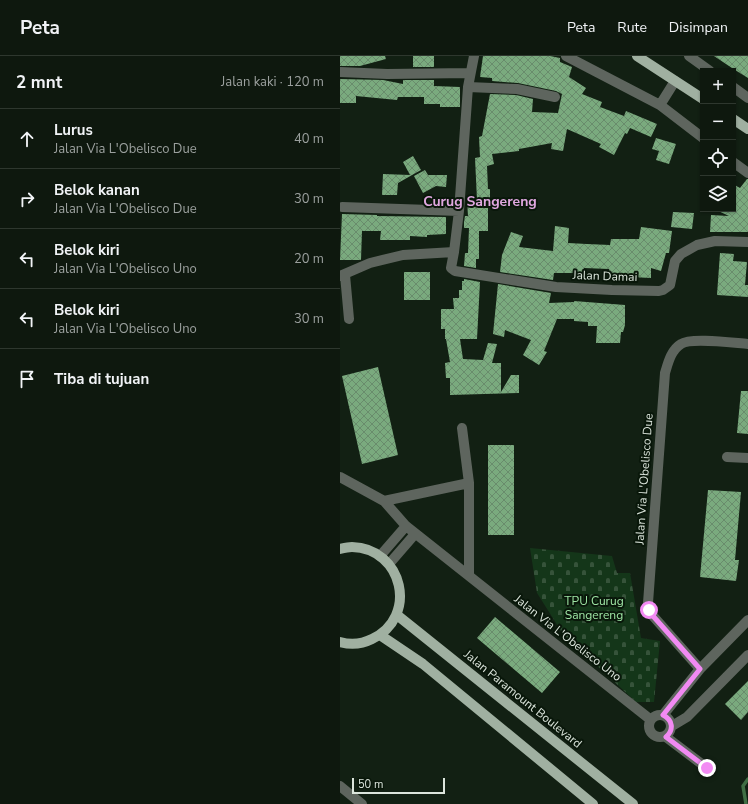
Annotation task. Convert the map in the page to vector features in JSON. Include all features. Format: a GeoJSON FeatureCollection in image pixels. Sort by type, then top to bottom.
{"type":"FeatureCollection","features":[{"type":"Feature","properties":{"kind":"main road"},"geometry":{"type":"LineString","coordinates":[[637,56],[700,97]]}},
{"type":"Feature","properties":{"kind":"main road"},"geometry":{"type":"LineString","coordinates":[[736,121],[748,129]]}},
{"type":"Feature","properties":{"kind":"main road"},"geometry":{"type":"LineString","coordinates":[[340,549],[352,547],[367,549],[380,556],[390,564],[397,576],[400,589],[400,602],[397,615],[390,626],[380,636],[365,643],[348,644],[340,642]]}},
{"type":"Feature","properties":{"kind":"main road","name":"Jalan Paramount Boulevard"},"geometry":{"type":"LineString","coordinates":[[397,615],[633,804]]}},
{"type":"Feature","properties":{"kind":"main road"},"geometry":{"type":"LineString","coordinates":[[380,636],[423,664],[593,804]]}},
{"type":"Feature","properties":{"kind":"street"},"geometry":{"type":"LineString","coordinates":[[349,319],[343,276],[370,263],[403,255],[454,252],[459,210],[468,87],[474,56]]}},
{"type":"Feature","properties":{"kind":"street"},"geometry":{"type":"LineString","coordinates":[[566,56],[660,105],[700,136]]}},
{"type":"Feature","properties":{"kind":"street"},"geometry":{"type":"LineString","coordinates":[[689,56],[706,68]]}},
{"type":"Feature","properties":{"kind":"street"},"geometry":{"type":"LineString","coordinates":[[340,72],[387,74],[470,73]]}},
{"type":"Feature","properties":{"kind":"street"},"geometry":{"type":"LineString","coordinates":[[660,105],[675,81]]}},
{"type":"Feature","properties":{"kind":"street"},"geometry":{"type":"LineString","coordinates":[[468,87],[517,89],[555,97]]}},
{"type":"Feature","properties":{"kind":"street"},"geometry":{"type":"LineString","coordinates":[[736,89],[748,98]]}},
{"type":"Feature","properties":{"kind":"street"},"geometry":{"type":"LineString","coordinates":[[736,164],[748,173]]}},
{"type":"Feature","properties":{"kind":"street"},"geometry":{"type":"LineString","coordinates":[[342,207],[459,210]]}},
{"type":"Feature","properties":{"kind":"street","name":"Jalan Damai"},"geometry":{"type":"LineString","coordinates":[[454,252],[451,268],[455,271],[556,288],[659,291],[670,286],[675,261],[681,254],[697,244],[715,241],[748,242]]}},
{"type":"Feature","properties":{"kind":"street","name":"Jalan Via L'Obelisco Due"},"geometry":{"type":"LineString","coordinates":[[700,669],[653,616],[649,610],[648,603],[665,373],[671,357],[681,343],[690,340],[748,344]]}},
{"type":"Feature","properties":{"kind":"street"},"geometry":{"type":"LineString","coordinates":[[462,428],[468,483],[469,576]]}},
{"type":"Feature","properties":{"kind":"street"},"geometry":{"type":"LineString","coordinates":[[727,457],[748,458]]}},
{"type":"Feature","properties":{"kind":"street","name":"Jalan Via L'Obelisco Uno"},"geometry":{"type":"LineString","coordinates":[[340,477],[384,501],[415,534],[651,720]]}},
{"type":"Feature","properties":{"kind":"street"},"geometry":{"type":"LineString","coordinates":[[384,501],[468,483]]}},
{"type":"Feature","properties":{"kind":"street"},"geometry":{"type":"LineString","coordinates":[[380,556],[406,526]]}},
{"type":"Feature","properties":{"kind":"street"},"geometry":{"type":"LineString","coordinates":[[390,564],[415,534]]}},
{"type":"Feature","properties":{"kind":"street"},"geometry":{"type":"LineString","coordinates":[[663,715],[700,669],[748,620]]}},
{"type":"Feature","properties":{"kind":"street"},"geometry":{"type":"LineString","coordinates":[[672,726],[669,719],[663,715],[656,716],[651,720],[648,727],[651,734],[658,738],[666,737],[672,726],[687,717],[748,655]]}},
{"type":"Feature","properties":{"kind":"street"},"geometry":{"type":"LineString","coordinates":[[666,737],[707,768]]}},
{"type":"Feature","properties":{"kind":"street"},"geometry":{"type":"LineString","coordinates":[[340,786],[362,804]]}},
{"type":"Feature","properties":{"kind":"green space","name":"TPU Curug Sangereng"},"geometry":{"type":"Polygon","coordinates":[[[530,548],[612,556],[617,573],[630,573],[641,638],[660,641],[654,702],[636,702],[563,634],[537,593],[530,548]]]}},
{"type":"Feature","properties":{"kind":"building"},"geometry":{"type":"Polygon","coordinates":[[[340,56],[385,56],[386,59],[360,66],[340,66],[340,56]]]}},
{"type":"Feature","properties":{"kind":"building"},"geometry":{"type":"Polygon","coordinates":[[[413,56],[434,56],[434,67],[413,67],[413,56]]]}},
{"type":"Feature","properties":{"kind":"building"},"geometry":{"type":"Polygon","coordinates":[[[483,56],[550,56],[560,58],[560,62],[572,67],[569,77],[586,88],[582,94],[602,102],[600,107],[624,116],[626,111],[657,124],[651,137],[630,128],[627,134],[625,133],[614,155],[599,147],[601,144],[567,129],[563,151],[551,149],[552,143],[519,149],[519,151],[492,154],[494,164],[487,166],[488,189],[490,189],[488,231],[479,231],[479,259],[476,259],[476,268],[464,266],[465,253],[468,253],[469,228],[464,228],[464,222],[465,216],[468,216],[467,201],[477,200],[475,158],[480,157],[479,137],[482,136],[490,94],[516,95],[533,99],[532,112],[558,113],[562,94],[556,91],[518,83],[492,81],[492,78],[480,77],[483,56]]]}},
{"type":"Feature","properties":{"kind":"building"},"geometry":{"type":"Polygon","coordinates":[[[714,56],[748,56],[748,78],[736,71],[736,68],[732,68],[714,56]]]}},
{"type":"Feature","properties":{"kind":"building"},"geometry":{"type":"Polygon","coordinates":[[[340,79],[383,80],[403,84],[403,80],[434,80],[434,86],[460,87],[460,107],[440,107],[440,104],[424,104],[424,97],[398,97],[397,100],[356,96],[356,103],[340,103],[340,79]]]}},
{"type":"Feature","properties":{"kind":"building"},"geometry":{"type":"Polygon","coordinates":[[[656,138],[676,144],[669,164],[656,160],[659,151],[652,149],[656,138]]]}},
{"type":"Feature","properties":{"kind":"building"},"geometry":{"type":"Polygon","coordinates":[[[413,156],[421,170],[398,183],[397,195],[382,195],[383,174],[410,175],[403,162],[413,156]]]}},
{"type":"Feature","properties":{"kind":"building"},"geometry":{"type":"Polygon","coordinates":[[[425,170],[428,175],[447,175],[446,187],[436,186],[423,193],[414,176],[425,170]]]}},
{"type":"Feature","properties":{"kind":"building"},"geometry":{"type":"Polygon","coordinates":[[[748,179],[748,232],[710,232],[711,215],[729,216],[720,212],[736,212],[736,186],[740,188],[748,179]]]}},
{"type":"Feature","properties":{"kind":"building"},"geometry":{"type":"Polygon","coordinates":[[[673,212],[694,213],[692,229],[671,227],[673,212]]]}},
{"type":"Feature","properties":{"kind":"building"},"geometry":{"type":"Polygon","coordinates":[[[342,214],[446,217],[446,234],[427,235],[427,237],[410,236],[410,240],[380,240],[381,231],[362,231],[361,260],[340,260],[342,214]]]}},
{"type":"Feature","properties":{"kind":"building"},"geometry":{"type":"Polygon","coordinates":[[[555,226],[569,228],[568,243],[610,245],[611,239],[639,239],[641,227],[672,231],[669,253],[666,253],[661,271],[651,268],[651,278],[609,276],[609,269],[584,268],[584,273],[554,273],[553,280],[500,272],[502,255],[511,232],[523,236],[519,247],[553,251],[555,226]]]}},
{"type":"Feature","properties":{"kind":"building"},"geometry":{"type":"Polygon","coordinates":[[[720,253],[734,254],[733,261],[747,262],[745,285],[748,285],[748,297],[717,295],[720,253]]]}},
{"type":"Feature","properties":{"kind":"building"},"geometry":{"type":"Polygon","coordinates":[[[404,272],[430,272],[430,300],[404,300],[404,272]]]}},
{"type":"Feature","properties":{"kind":"building"},"geometry":{"type":"Polygon","coordinates":[[[464,279],[480,282],[477,339],[460,339],[463,359],[483,360],[488,343],[497,344],[492,363],[501,363],[501,392],[511,375],[519,375],[519,393],[450,395],[450,378],[446,378],[445,363],[450,362],[445,339],[445,329],[441,329],[441,309],[454,309],[453,298],[459,298],[459,290],[462,290],[462,281],[464,281],[464,279]]]}},
{"type":"Feature","properties":{"kind":"building"},"geometry":{"type":"Polygon","coordinates":[[[498,284],[551,293],[549,303],[574,301],[625,305],[625,325],[623,332],[621,332],[620,343],[596,343],[597,326],[588,326],[588,322],[574,321],[574,319],[557,319],[544,351],[547,352],[539,365],[523,355],[531,340],[505,330],[504,337],[493,334],[498,284]]]}},
{"type":"Feature","properties":{"kind":"building"},"geometry":{"type":"Polygon","coordinates":[[[378,367],[398,455],[362,464],[342,376],[378,367]]]}},
{"type":"Feature","properties":{"kind":"building"},"geometry":{"type":"Polygon","coordinates":[[[741,391],[748,391],[748,434],[737,433],[741,391]]]}},
{"type":"Feature","properties":{"kind":"building"},"geometry":{"type":"Polygon","coordinates":[[[488,445],[514,445],[514,535],[488,535],[488,445]]]}},
{"type":"Feature","properties":{"kind":"building"},"geometry":{"type":"Polygon","coordinates":[[[708,490],[741,492],[735,560],[739,560],[736,581],[700,577],[708,490]]]}},
{"type":"Feature","properties":{"kind":"building"},"geometry":{"type":"Polygon","coordinates":[[[495,617],[560,672],[542,693],[477,638],[495,617]]]}},
{"type":"Feature","properties":{"kind":"building"},"geometry":{"type":"Polygon","coordinates":[[[748,681],[748,712],[741,720],[725,704],[748,681]]]}},
{"type":"Feature","properties":{"kind":"waterway"},"geometry":{"type":"LineString","coordinates":[[746,804],[743,786],[748,779]]}},
{"type":"Feature","properties":{"kind":"district","name":"Curug Sangereng"},"geometry":{"type":"Point","coordinates":[480,201]}},
{"type":"Feature","properties":{"kind":"route"},"geometry":{"type":"LineString","coordinates":[[649,610],[700,669],[675,702],[663,715],[669,719],[672,726],[672,729],[666,737],[707,768]]}}]}
